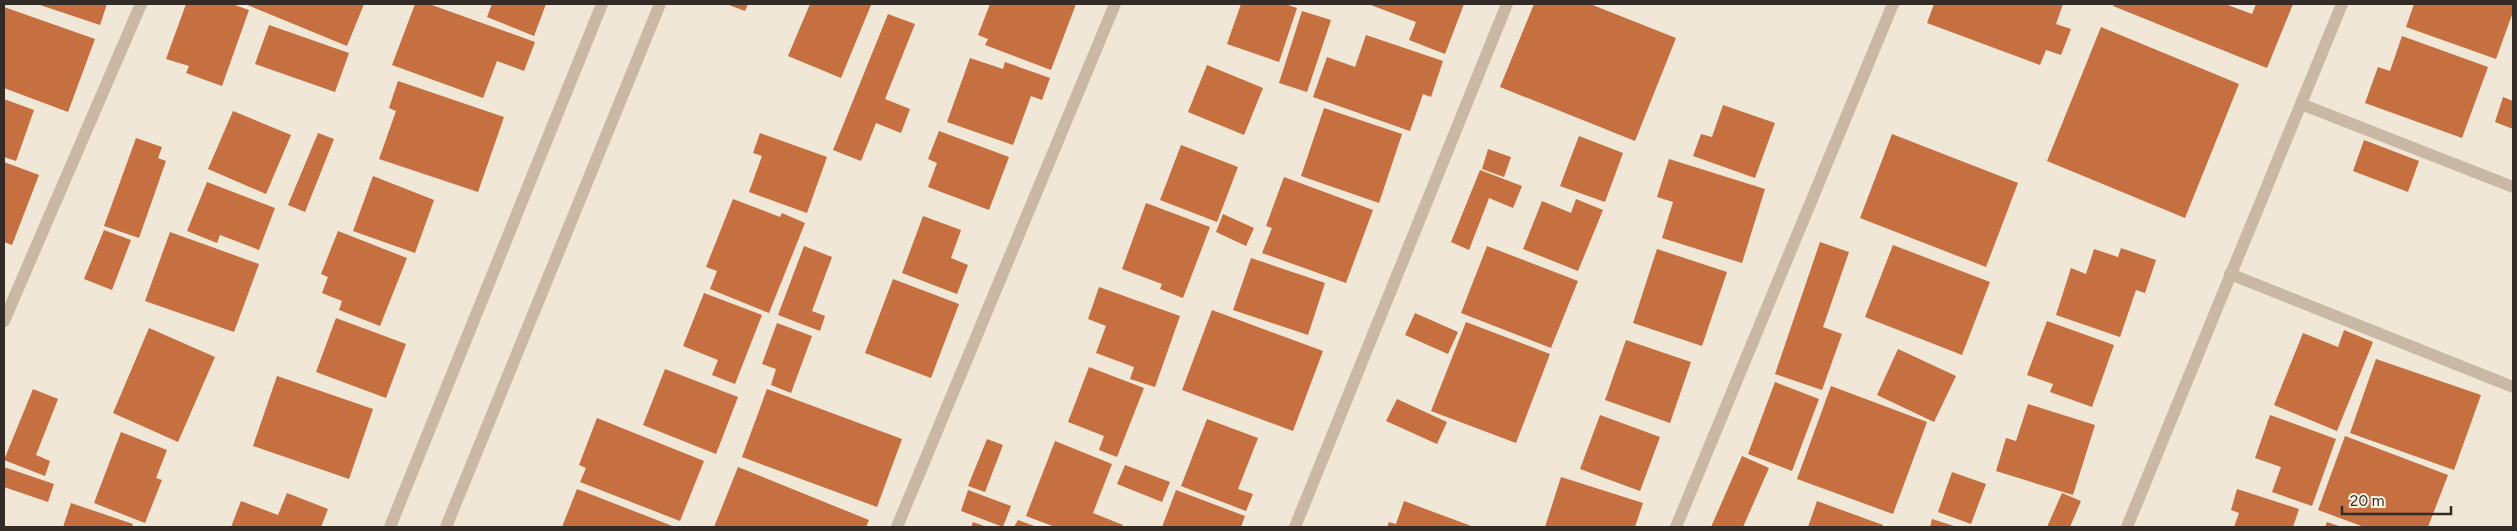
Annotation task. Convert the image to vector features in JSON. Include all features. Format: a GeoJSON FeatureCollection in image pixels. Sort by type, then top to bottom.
{"type":"FeatureCollection","features":[{"type":"Feature","properties":{"kind":"street"},"geometry":{"type":"LineString","coordinates":[[4,320],[140,4]]}},
{"type":"Feature","properties":{"kind":"street"},"geometry":{"type":"LineString","coordinates":[[390,527],[602,4]]}},
{"type":"Feature","properties":{"kind":"street"},"geometry":{"type":"LineString","coordinates":[[446,527],[660,4]]}},
{"type":"Feature","properties":{"kind":"street"},"geometry":{"type":"LineString","coordinates":[[897,527],[1115,4]]}},
{"type":"Feature","properties":{"kind":"street"},"geometry":{"type":"LineString","coordinates":[[1295,527],[1507,4]]}},
{"type":"Feature","properties":{"kind":"street"},"geometry":{"type":"LineString","coordinates":[[1676,527],[1893,4]]}},
{"type":"Feature","properties":{"kind":"street"},"geometry":{"type":"LineString","coordinates":[[2127,527],[2342,4]]}},
{"type":"Feature","properties":{"kind":"street"},"geometry":{"type":"LineString","coordinates":[[2301,104],[2513,186]]}},
{"type":"Feature","properties":{"kind":"street"},"geometry":{"type":"LineString","coordinates":[[2230,274],[2513,387]]}},
{"type":"Feature","properties":{"kind":"building"},"geometry":{"type":"Polygon","coordinates":[[[37,4],[107,4],[100,25],[37,4]]]}},
{"type":"Feature","properties":{"kind":"building"},"geometry":{"type":"Polygon","coordinates":[[[186,4],[232,4],[249,10],[222,86],[186,73],[189,66],[166,59],[186,4]]]}},
{"type":"Feature","properties":{"kind":"building"},"geometry":{"type":"Polygon","coordinates":[[[245,4],[364,4],[347,46],[245,4]]]}},
{"type":"Feature","properties":{"kind":"building"},"geometry":{"type":"Polygon","coordinates":[[[415,4],[429,4],[535,42],[524,71],[497,61],[483,98],[392,65],[415,4]]]}},
{"type":"Feature","properties":{"kind":"building"},"geometry":{"type":"Polygon","coordinates":[[[492,4],[546,4],[534,36],[487,17],[492,4]]]}},
{"type":"Feature","properties":{"kind":"building"},"geometry":{"type":"Polygon","coordinates":[[[726,4],[748,4],[745,11],[726,4]]]}},
{"type":"Feature","properties":{"kind":"building"},"geometry":{"type":"Polygon","coordinates":[[[810,4],[871,5],[841,78],[788,56],[810,4]]]}},
{"type":"Feature","properties":{"kind":"building"},"geometry":{"type":"Polygon","coordinates":[[[990,4],[1076,4],[1051,70],[985,45],[988,39],[978,35],[990,4]]]}},
{"type":"Feature","properties":{"kind":"building"},"geometry":{"type":"Polygon","coordinates":[[[1241,4],[1285,4],[1297,8],[1279,62],[1227,44],[1241,4]]]}},
{"type":"Feature","properties":{"kind":"building"},"geometry":{"type":"Polygon","coordinates":[[[1368,4],[1464,4],[1445,54],[1409,40],[1416,22],[1368,4]]]}},
{"type":"Feature","properties":{"kind":"building"},"geometry":{"type":"Polygon","coordinates":[[[1534,4],[1590,4],[1676,38],[1635,141],[1500,87],[1534,4]]]}},
{"type":"Feature","properties":{"kind":"building"},"geometry":{"type":"Polygon","coordinates":[[[1934,4],[2063,4],[2056,24],[2071,29],[2061,55],[2046,50],[2040,65],[1927,23],[1934,4]]]}},
{"type":"Feature","properties":{"kind":"building"},"geometry":{"type":"Polygon","coordinates":[[[2114,4],[2225,4],[2252,14],[2256,4],[2293,4],[2267,68],[2113,6],[2114,4]]]}},
{"type":"Feature","properties":{"kind":"building"},"geometry":{"type":"Polygon","coordinates":[[[2414,4],[2513,4],[2513,12],[2496,59],[2406,27],[2414,4]]]}},
{"type":"Feature","properties":{"kind":"building"},"geometry":{"type":"Polygon","coordinates":[[[4,7],[95,39],[68,112],[4,88],[4,7]]]}},
{"type":"Feature","properties":{"kind":"building"},"geometry":{"type":"Polygon","coordinates":[[[1302,11],[1331,20],[1307,92],[1279,83],[1302,11]]]}},
{"type":"Feature","properties":{"kind":"building"},"geometry":{"type":"Polygon","coordinates":[[[888,14],[915,24],[885,99],[910,109],[901,133],[876,123],[861,161],[833,150],[888,14]]]}},
{"type":"Feature","properties":{"kind":"building"},"geometry":{"type":"Polygon","coordinates":[[[269,25],[349,53],[335,92],[255,64],[269,25]]]}},
{"type":"Feature","properties":{"kind":"building"},"geometry":{"type":"Polygon","coordinates":[[[2101,27],[2239,84],[2185,218],[2047,161],[2101,27]]]}},
{"type":"Feature","properties":{"kind":"building"},"geometry":{"type":"Polygon","coordinates":[[[1366,35],[1443,61],[1431,97],[1423,94],[1410,131],[1313,97],[1327,57],[1355,67],[1366,35]]]}},
{"type":"Feature","properties":{"kind":"building"},"geometry":{"type":"Polygon","coordinates":[[[2402,36],[2488,67],[2462,138],[2365,103],[2378,67],[2390,71],[2402,36]]]}},
{"type":"Feature","properties":{"kind":"building"},"geometry":{"type":"Polygon","coordinates":[[[970,58],[1003,69],[1005,62],[1050,78],[1042,100],[1031,96],[1013,145],[947,122],[970,58]]]}},
{"type":"Feature","properties":{"kind":"building"},"geometry":{"type":"Polygon","coordinates":[[[1207,65],[1263,88],[1244,135],[1188,112],[1207,65]]]}},
{"type":"Feature","properties":{"kind":"building"},"geometry":{"type":"Polygon","coordinates":[[[398,81],[504,117],[478,192],[379,159],[396,111],[389,108],[398,81]]]}},
{"type":"Feature","properties":{"kind":"building"},"geometry":{"type":"Polygon","coordinates":[[[2503,97],[2513,101],[2513,129],[2495,122],[2503,97]]]}},
{"type":"Feature","properties":{"kind":"building"},"geometry":{"type":"Polygon","coordinates":[[[4,99],[34,110],[16,161],[4,157],[4,99]]]}},
{"type":"Feature","properties":{"kind":"building"},"geometry":{"type":"Polygon","coordinates":[[[1723,105],[1775,123],[1755,178],[1693,156],[1701,134],[1712,137],[1723,105]]]}},
{"type":"Feature","properties":{"kind":"building"},"geometry":{"type":"Polygon","coordinates":[[[1324,108],[1402,134],[1379,203],[1301,176],[1324,108]]]}},
{"type":"Feature","properties":{"kind":"building"},"geometry":{"type":"Polygon","coordinates":[[[233,111],[291,135],[266,194],[208,169],[233,111]]]}},
{"type":"Feature","properties":{"kind":"building"},"geometry":{"type":"Polygon","coordinates":[[[939,131],[1009,157],[989,210],[928,187],[937,163],[928,159],[939,131]]]}},
{"type":"Feature","properties":{"kind":"building"},"geometry":{"type":"Polygon","coordinates":[[[318,133],[334,139],[305,212],[288,205],[318,133]]]}},
{"type":"Feature","properties":{"kind":"building"},"geometry":{"type":"Polygon","coordinates":[[[760,133],[827,157],[807,213],[749,192],[762,156],[753,153],[760,133]]]}},
{"type":"Feature","properties":{"kind":"building"},"geometry":{"type":"Polygon","coordinates":[[[1892,134],[2018,183],[1986,267],[1860,218],[1892,134]]]}},
{"type":"Feature","properties":{"kind":"building"},"geometry":{"type":"Polygon","coordinates":[[[1579,136],[1623,153],[1605,202],[1560,186],[1579,136]]]}},
{"type":"Feature","properties":{"kind":"building"},"geometry":{"type":"Polygon","coordinates":[[[136,138],[162,147],[158,158],[166,161],[139,238],[104,226],[136,138]]]}},
{"type":"Feature","properties":{"kind":"building"},"geometry":{"type":"Polygon","coordinates":[[[2364,140],[2419,161],[2408,192],[2353,171],[2364,140]]]}},
{"type":"Feature","properties":{"kind":"building"},"geometry":{"type":"Polygon","coordinates":[[[1181,145],[1238,167],[1217,222],[1160,200],[1181,145]]]}},
{"type":"Feature","properties":{"kind":"building"},"geometry":{"type":"Polygon","coordinates":[[[1488,149],[1511,157],[1504,177],[1482,169],[1488,149]]]}},
{"type":"Feature","properties":{"kind":"building"},"geometry":{"type":"Polygon","coordinates":[[[1669,159],[1765,189],[1742,263],[1662,238],[1673,202],[1657,197],[1669,159]]]}},
{"type":"Feature","properties":{"kind":"building"},"geometry":{"type":"Polygon","coordinates":[[[4,162],[39,175],[12,245],[4,242],[4,162]]]}},
{"type":"Feature","properties":{"kind":"building"},"geometry":{"type":"Polygon","coordinates":[[[1480,170],[1522,186],[1513,208],[1489,198],[1469,250],[1451,242],[1480,170]]]}},
{"type":"Feature","properties":{"kind":"building"},"geometry":{"type":"Polygon","coordinates":[[[373,176],[434,200],[415,253],[353,231],[373,176]]]}},
{"type":"Feature","properties":{"kind":"building"},"geometry":{"type":"Polygon","coordinates":[[[1284,177],[1373,210],[1346,283],[1262,253],[1272,228],[1266,226],[1284,177]]]}},
{"type":"Feature","properties":{"kind":"building"},"geometry":{"type":"Polygon","coordinates":[[[207,182],[275,208],[259,250],[220,235],[217,243],[187,231],[207,182]]]}},
{"type":"Feature","properties":{"kind":"building"},"geometry":{"type":"Polygon","coordinates":[[[733,199],[780,217],[782,213],[805,223],[769,313],[710,289],[717,271],[706,267],[733,199]]]}},
{"type":"Feature","properties":{"kind":"building"},"geometry":{"type":"Polygon","coordinates":[[[1576,199],[1603,210],[1578,271],[1523,249],[1542,201],[1571,213],[1576,199]]]}},
{"type":"Feature","properties":{"kind":"building"},"geometry":{"type":"Polygon","coordinates":[[[1146,203],[1210,227],[1183,298],[1160,289],[1162,284],[1122,269],[1146,203]]]}},
{"type":"Feature","properties":{"kind":"building"},"geometry":{"type":"Polygon","coordinates":[[[1223,214],[1254,228],[1246,246],[1216,232],[1223,214]]]}},
{"type":"Feature","properties":{"kind":"building"},"geometry":{"type":"Polygon","coordinates":[[[923,216],[961,230],[951,258],[968,265],[957,294],[902,273],[923,216]]]}},
{"type":"Feature","properties":{"kind":"building"},"geometry":{"type":"Polygon","coordinates":[[[104,230],[131,240],[112,290],[84,279],[104,230]]]}},
{"type":"Feature","properties":{"kind":"building"},"geometry":{"type":"Polygon","coordinates":[[[338,231],[407,258],[380,326],[339,310],[342,301],[322,293],[328,277],[321,274],[338,231]]]}},
{"type":"Feature","properties":{"kind":"building"},"geometry":{"type":"Polygon","coordinates":[[[170,232],[259,264],[234,332],[145,301],[170,232]]]}},
{"type":"Feature","properties":{"kind":"building"},"geometry":{"type":"Polygon","coordinates":[[[1820,242],[1849,252],[1823,327],[1842,334],[1822,390],[1775,374],[1820,242]]]}},
{"type":"Feature","properties":{"kind":"building"},"geometry":{"type":"Polygon","coordinates":[[[1893,245],[1990,282],[1962,355],[1865,317],[1893,245]]]}},
{"type":"Feature","properties":{"kind":"building"},"geometry":{"type":"Polygon","coordinates":[[[804,246],[832,257],[812,311],[825,316],[820,331],[778,315],[804,246]]]}},
{"type":"Feature","properties":{"kind":"building"},"geometry":{"type":"Polygon","coordinates":[[[1487,246],[1578,281],[1551,348],[1461,313],[1487,246]]]}},
{"type":"Feature","properties":{"kind":"building"},"geometry":{"type":"Polygon","coordinates":[[[2121,248],[2156,260],[2145,293],[2136,290],[2120,337],[2056,315],[2071,268],[2086,274],[2094,249],[2118,257],[2121,248]]]}},
{"type":"Feature","properties":{"kind":"building"},"geometry":{"type":"Polygon","coordinates":[[[1657,249],[1727,272],[1702,346],[1633,323],[1657,249]]]}},
{"type":"Feature","properties":{"kind":"building"},"geometry":{"type":"Polygon","coordinates":[[[1251,258],[1325,283],[1308,335],[1233,310],[1251,258]]]}},
{"type":"Feature","properties":{"kind":"building"},"geometry":{"type":"Polygon","coordinates":[[[893,279],[959,304],[931,378],[865,353],[893,279]]]}},
{"type":"Feature","properties":{"kind":"building"},"geometry":{"type":"Polygon","coordinates":[[[1099,287],[1180,316],[1155,387],[1130,379],[1134,367],[1096,353],[1106,326],[1088,319],[1099,287]]]}},
{"type":"Feature","properties":{"kind":"building"},"geometry":{"type":"Polygon","coordinates":[[[704,293],[762,315],[735,384],[712,375],[718,360],[683,346],[704,293]]]}},
{"type":"Feature","properties":{"kind":"building"},"geometry":{"type":"Polygon","coordinates":[[[1212,310],[1323,351],[1293,431],[1182,390],[1212,310]]]}},
{"type":"Feature","properties":{"kind":"building"},"geometry":{"type":"Polygon","coordinates":[[[1415,313],[1458,332],[1448,354],[1405,335],[1415,313]]]}},
{"type":"Feature","properties":{"kind":"building"},"geometry":{"type":"Polygon","coordinates":[[[336,318],[406,344],[386,398],[316,372],[336,318]]]}},
{"type":"Feature","properties":{"kind":"building"},"geometry":{"type":"Polygon","coordinates":[[[2047,321],[2114,345],[2092,407],[2050,392],[2053,384],[2027,375],[2047,321]]]}},
{"type":"Feature","properties":{"kind":"building"},"geometry":{"type":"Polygon","coordinates":[[[1466,322],[1550,354],[1516,443],[1431,411],[1466,322]]]}},
{"type":"Feature","properties":{"kind":"building"},"geometry":{"type":"Polygon","coordinates":[[[777,323],[812,336],[791,393],[771,385],[776,369],[762,364],[777,323]]]}},
{"type":"Feature","properties":{"kind":"building"},"geometry":{"type":"Polygon","coordinates":[[[149,328],[215,357],[178,442],[113,413],[149,328]]]}},
{"type":"Feature","properties":{"kind":"building"},"geometry":{"type":"Polygon","coordinates":[[[2344,330],[2373,342],[2337,431],[2274,405],[2303,333],[2338,347],[2344,330]]]}},
{"type":"Feature","properties":{"kind":"building"},"geometry":{"type":"Polygon","coordinates":[[[1626,340],[1691,362],[1670,423],[1605,400],[1626,340]]]}},
{"type":"Feature","properties":{"kind":"building"},"geometry":{"type":"Polygon","coordinates":[[[1898,349],[1956,376],[1934,422],[1877,395],[1898,349]]]}},
{"type":"Feature","properties":{"kind":"building"},"geometry":{"type":"Polygon","coordinates":[[[2376,359],[2481,395],[2454,470],[2350,433],[2376,359]]]}},
{"type":"Feature","properties":{"kind":"building"},"geometry":{"type":"Polygon","coordinates":[[[1089,367],[1144,388],[1117,457],[1099,450],[1104,436],[1068,422],[1089,367]]]}},
{"type":"Feature","properties":{"kind":"building"},"geometry":{"type":"Polygon","coordinates":[[[665,369],[738,397],[716,454],[643,425],[665,369]]]}},
{"type":"Feature","properties":{"kind":"building"},"geometry":{"type":"Polygon","coordinates":[[[277,376],[373,409],[349,479],[253,446],[277,376]]]}},
{"type":"Feature","properties":{"kind":"building"},"geometry":{"type":"Polygon","coordinates":[[[1775,382],[1819,399],[1792,471],[1748,454],[1775,382]]]}},
{"type":"Feature","properties":{"kind":"building"},"geometry":{"type":"Polygon","coordinates":[[[1831,386],[1927,422],[1893,514],[1797,479],[1831,386]]]}},
{"type":"Feature","properties":{"kind":"building"},"geometry":{"type":"Polygon","coordinates":[[[33,389],[58,399],[36,455],[50,461],[45,476],[4,460],[33,389]]]}},
{"type":"Feature","properties":{"kind":"building"},"geometry":{"type":"Polygon","coordinates":[[[767,389],[902,439],[877,507],[742,457],[767,389]]]}},
{"type":"Feature","properties":{"kind":"building"},"geometry":{"type":"Polygon","coordinates":[[[1397,399],[1447,422],[1437,444],[1386,421],[1397,399]]]}},
{"type":"Feature","properties":{"kind":"building"},"geometry":{"type":"Polygon","coordinates":[[[2028,404],[2095,425],[2073,495],[1996,471],[2006,438],[2016,441],[2028,404]]]}},
{"type":"Feature","properties":{"kind":"building"},"geometry":{"type":"Polygon","coordinates":[[[1600,415],[1660,437],[1640,491],[1580,469],[1600,415]]]}},
{"type":"Feature","properties":{"kind":"building"},"geometry":{"type":"Polygon","coordinates":[[[2270,415],[2336,439],[2312,506],[2272,492],[2281,467],[2255,458],[2270,415]]]}},
{"type":"Feature","properties":{"kind":"building"},"geometry":{"type":"Polygon","coordinates":[[[597,418],[704,461],[680,521],[580,482],[586,468],[579,465],[597,418]]]}},
{"type":"Feature","properties":{"kind":"building"},"geometry":{"type":"Polygon","coordinates":[[[1207,419],[1258,438],[1238,489],[1253,494],[1246,511],[1181,486],[1207,419]]]}},
{"type":"Feature","properties":{"kind":"building"},"geometry":{"type":"Polygon","coordinates":[[[121,432],[167,450],[156,478],[162,480],[145,523],[94,503],[121,432]]]}},
{"type":"Feature","properties":{"kind":"building"},"geometry":{"type":"Polygon","coordinates":[[[2345,436],[2448,475],[2428,527],[2364,527],[2318,510],[2345,436]]]}},
{"type":"Feature","properties":{"kind":"building"},"geometry":{"type":"Polygon","coordinates":[[[987,439],[1003,445],[985,492],[968,486],[987,439]]]}},
{"type":"Feature","properties":{"kind":"building"},"geometry":{"type":"Polygon","coordinates":[[[1055,441],[1112,464],[1093,513],[1123,525],[1122,527],[1055,527],[1026,516],[1055,441]]]}},
{"type":"Feature","properties":{"kind":"building"},"geometry":{"type":"Polygon","coordinates":[[[1742,456],[1769,468],[1743,527],[1711,527],[1742,456]]]}},
{"type":"Feature","properties":{"kind":"building"},"geometry":{"type":"Polygon","coordinates":[[[1125,465],[1170,482],[1162,502],[1117,484],[1125,465]]]}},
{"type":"Feature","properties":{"kind":"building"},"geometry":{"type":"Polygon","coordinates":[[[4,467],[54,484],[48,502],[4,487],[4,467]]]}},
{"type":"Feature","properties":{"kind":"building"},"geometry":{"type":"Polygon","coordinates":[[[738,467],[869,520],[866,527],[714,527],[738,467]]]}},
{"type":"Feature","properties":{"kind":"building"},"geometry":{"type":"Polygon","coordinates":[[[1952,472],[1986,484],[1971,524],[1938,512],[1952,472]]]}},
{"type":"Feature","properties":{"kind":"building"},"geometry":{"type":"Polygon","coordinates":[[[1561,477],[1643,503],[1635,527],[1545,527],[1561,477]]]}},
{"type":"Feature","properties":{"kind":"building"},"geometry":{"type":"Polygon","coordinates":[[[577,489],[675,527],[562,527],[577,489]]]}},
{"type":"Feature","properties":{"kind":"building"},"geometry":{"type":"Polygon","coordinates":[[[2237,489],[2299,509],[2293,527],[2234,527],[2239,513],[2231,510],[2237,489]]]}},
{"type":"Feature","properties":{"kind":"building"},"geometry":{"type":"Polygon","coordinates":[[[968,490],[1011,506],[1003,527],[961,511],[968,490]]]}},
{"type":"Feature","properties":{"kind":"building"},"geometry":{"type":"Polygon","coordinates":[[[1176,490],[1245,516],[1241,527],[1162,527],[1176,490]]]}},
{"type":"Feature","properties":{"kind":"building"},"geometry":{"type":"Polygon","coordinates":[[[287,493],[328,509],[321,527],[231,527],[241,501],[278,515],[287,493]]]}},
{"type":"Feature","properties":{"kind":"building"},"geometry":{"type":"Polygon","coordinates":[[[2062,493],[2081,501],[2070,527],[2047,527],[2062,493]]]}},
{"type":"Feature","properties":{"kind":"building"},"geometry":{"type":"Polygon","coordinates":[[[1404,501],[1474,527],[1387,527],[1389,522],[1396,524],[1404,501]]]}},
{"type":"Feature","properties":{"kind":"building"},"geometry":{"type":"Polygon","coordinates":[[[1817,501],[1883,525],[1883,527],[1808,527],[1817,501]]]}},
{"type":"Feature","properties":{"kind":"building"},"geometry":{"type":"Polygon","coordinates":[[[71,503],[133,524],[132,527],[63,527],[71,503]]]}},
{"type":"Feature","properties":{"kind":"building"},"geometry":{"type":"Polygon","coordinates":[[[1932,519],[1957,527],[1930,527],[1932,519]]]}},
{"type":"Feature","properties":{"kind":"building"},"geometry":{"type":"Polygon","coordinates":[[[1018,520],[1037,527],[1014,527],[1018,520]]]}},
{"type":"Feature","properties":{"kind":"building"},"geometry":{"type":"Polygon","coordinates":[[[973,522],[987,527],[971,527],[973,522]]]}},
{"type":"Feature","properties":{"kind":"building"},"geometry":{"type":"Polygon","coordinates":[[[2327,522],[2342,527],[2325,527],[2327,522]]]}}]}
